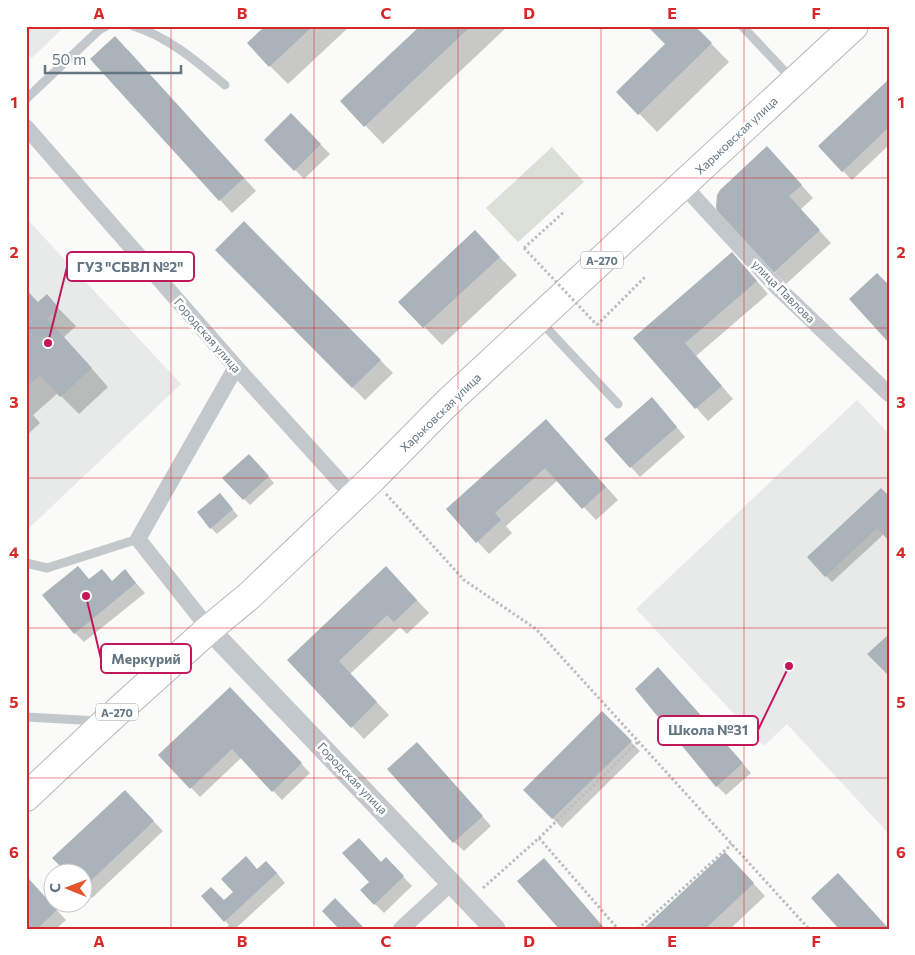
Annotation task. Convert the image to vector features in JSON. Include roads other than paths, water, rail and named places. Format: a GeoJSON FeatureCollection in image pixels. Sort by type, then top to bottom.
{"type":"FeatureCollection","features":[{"type":"Feature","properties":{"kind":"highway","name":"Харьковская улица"},"geometry":{"type":"LineString","coordinates":[[26,797],[209,629],[249,596],[363,487],[446,404],[854,26]]}},
{"type":"Feature","properties":{"kind":"street","name":"Городская улица"},"geometry":{"type":"LineString","coordinates":[[26,127],[236,367],[363,487]]}},
{"type":"Feature","properties":{"kind":"street","name":"улица Павлова"},"geometry":{"type":"LineString","coordinates":[[684,185],[778,287],[889,394]]}},
{"type":"Feature","properties":{"kind":"street"},"geometry":{"type":"LineString","coordinates":[[209,629],[138,539],[236,367]]}},
{"type":"Feature","properties":{"kind":"street","name":"Городская улица"},"geometry":{"type":"LineString","coordinates":[[209,629],[495,929]]}},
{"type":"Feature","properties":{"kind":"street"},"geometry":{"type":"LineString","coordinates":[[401,929],[452,882]]}},
{"type":"Feature","properties":{"kind":"lane"},"geometry":{"type":"LineString","coordinates":[[26,99],[99,30],[106,26]]}},
{"type":"Feature","properties":{"kind":"lane"},"geometry":{"type":"LineString","coordinates":[[134,26],[183,51],[225,85]]}},
{"type":"Feature","properties":{"kind":"lane"},"geometry":{"type":"LineString","coordinates":[[742,26],[794,81]]}},
{"type":"Feature","properties":{"kind":"lane"},"geometry":{"type":"LineString","coordinates":[[538,319],[618,404]]}},
{"type":"Feature","properties":{"kind":"lane"},"geometry":{"type":"LineString","coordinates":[[26,564],[47,568],[138,539]]}},
{"type":"Feature","properties":{"kind":"lane"},"geometry":{"type":"LineString","coordinates":[[26,717],[107,721]]}},
{"type":"Feature","properties":{"kind":"place","name":"ГУЗ \"СБВЛ №2\""},"geometry":{"type":"Point","coordinates":[48,343]}},
{"type":"Feature","properties":{"kind":"place","name":"Меркурий"},"geometry":{"type":"Point","coordinates":[86,596]}},
{"type":"Feature","properties":{"kind":"place","name":"Школа №31"},"geometry":{"type":"Point","coordinates":[789,666]}}]}
